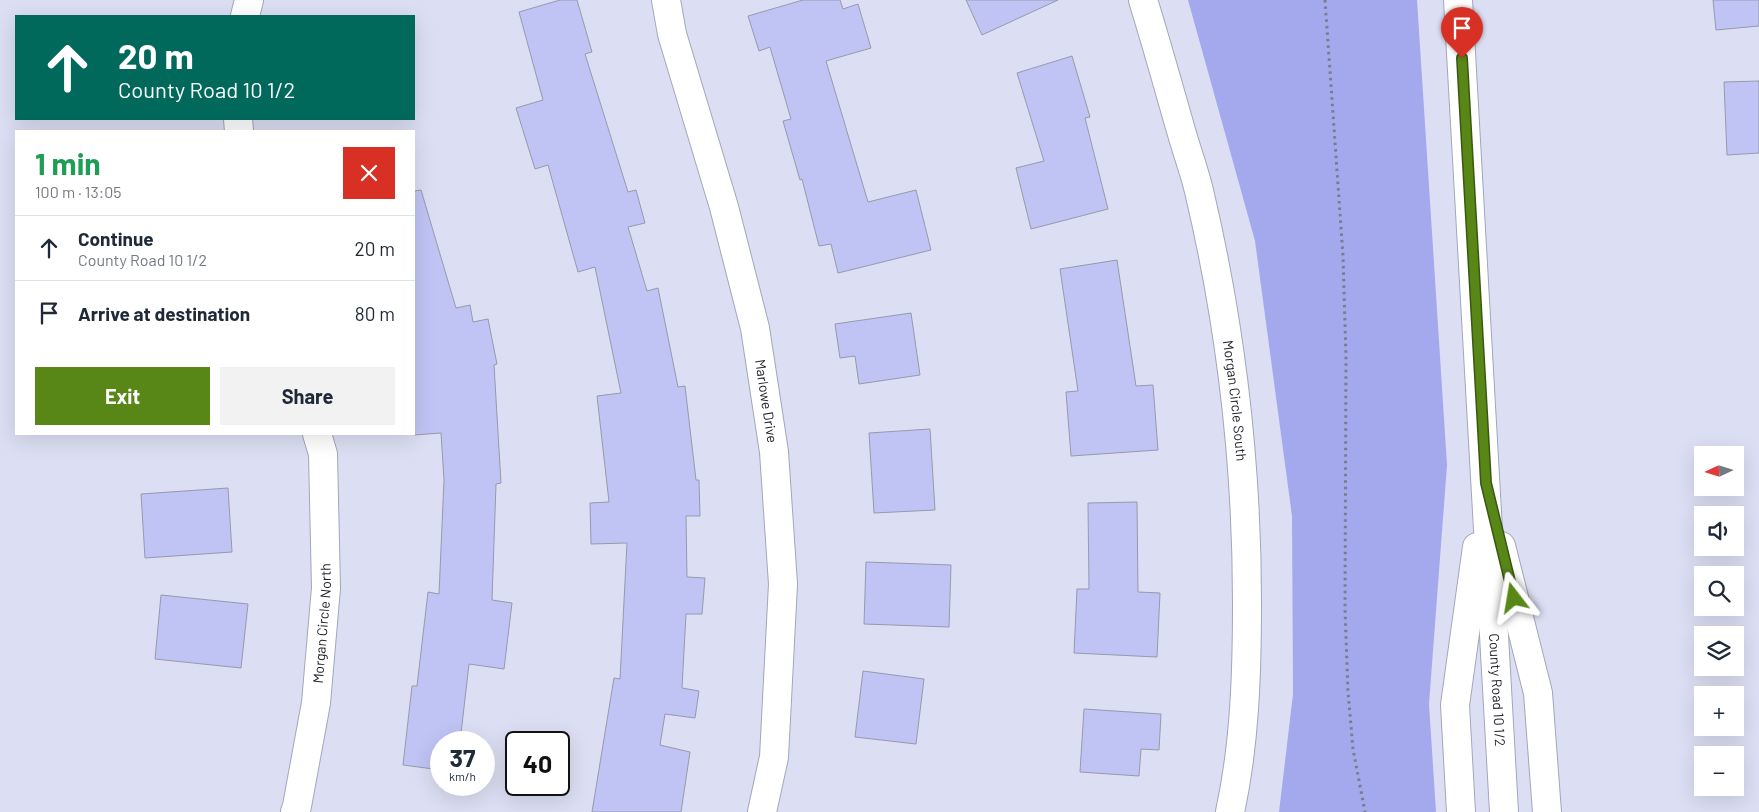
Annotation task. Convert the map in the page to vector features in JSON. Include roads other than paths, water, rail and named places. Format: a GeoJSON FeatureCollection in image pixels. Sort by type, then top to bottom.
{"type":"FeatureCollection","features":[{"type":"Feature","properties":{"kind":"street"},"geometry":{"type":"LineString","coordinates":[[245,15],[249,0]]}},
{"type":"Feature","properties":{"kind":"street","name":"Marlowe Drive"},"geometry":{"type":"LineString","coordinates":[[666,0],[672,34],[724,207],[755,328],[774,452],[783,584],[774,757],[762,812]]}},
{"type":"Feature","properties":{"kind":"street","name":"Morgan Circle South"},"geometry":{"type":"LineString","coordinates":[[1143,0],[1198,190],[1215,266],[1232,364],[1242,464],[1247,564],[1247,669],[1238,774],[1230,812]]}},
{"type":"Feature","properties":{"kind":"street","name":"County Road 10 1/2"},"geometry":{"type":"LineString","coordinates":[[1458,0],[1504,812]]}},
{"type":"Feature","properties":{"kind":"street","name":"Morgan Circle North"},"geometry":{"type":"LineString","coordinates":[[301,810],[316,703],[326,588],[323,454],[317,435]]}},
{"type":"Feature","properties":{"kind":"street"},"geometry":{"type":"LineString","coordinates":[[1461,812],[1455,705],[1486,483]]}},
{"type":"Feature","properties":{"kind":"street"},"geometry":{"type":"LineString","coordinates":[[1486,483],[1538,693],[1547,812]]}}]}
